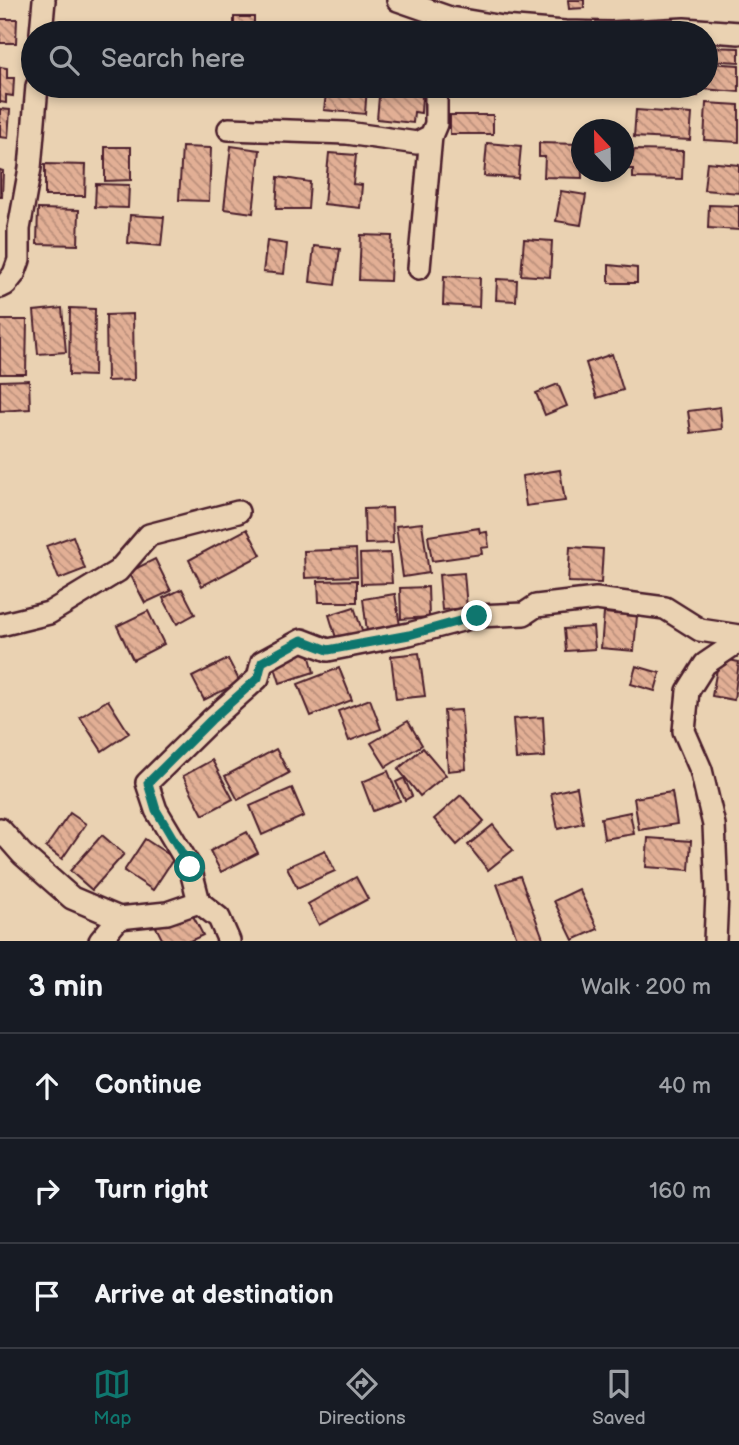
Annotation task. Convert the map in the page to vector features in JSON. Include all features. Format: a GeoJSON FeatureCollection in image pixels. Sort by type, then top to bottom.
{"type":"FeatureCollection","features":[{"type":"Feature","properties":{"kind":"street"},"geometry":{"type":"LineString","coordinates":[[42,21],[44,0]]}},
{"type":"Feature","properties":{"kind":"street"},"geometry":{"type":"LineString","coordinates":[[398,0],[438,21]]}},
{"type":"Feature","properties":{"kind":"street"},"geometry":{"type":"LineString","coordinates":[[718,31],[739,33]]}},
{"type":"Feature","properties":{"kind":"street"},"geometry":{"type":"LineString","coordinates":[[0,287],[14,274],[19,260],[19,229],[30,167],[36,98]]}},
{"type":"Feature","properties":{"kind":"street"},"geometry":{"type":"LineString","coordinates":[[419,268],[430,136],[436,124],[436,98]]}},
{"type":"Feature","properties":{"kind":"street"},"geometry":{"type":"LineString","coordinates":[[229,130],[347,133],[418,143],[430,136]]}},
{"type":"Feature","properties":{"kind":"street"},"geometry":{"type":"LineString","coordinates":[[0,625],[49,613],[118,570],[149,535],[238,512]]}},
{"type":"Feature","properties":{"kind":"street"},"geometry":{"type":"LineString","coordinates":[[229,941],[219,918],[199,902],[190,867],[156,810],[148,783],[258,678],[262,662],[302,640],[328,650],[409,635],[477,616],[524,614],[536,606],[596,599],[665,608],[700,630],[739,639]]}},
{"type":"Feature","properties":{"kind":"street"},"geometry":{"type":"LineString","coordinates":[[715,941],[717,894],[714,825],[701,771],[684,732],[688,691],[705,664],[739,639]]}},
{"type":"Feature","properties":{"kind":"street"},"geometry":{"type":"LineString","coordinates":[[0,829],[22,854],[72,898],[118,918],[167,913],[199,902]]}},
{"type":"Feature","properties":{"kind":"street"},"geometry":{"type":"LineString","coordinates":[[100,941],[118,918]]}},
{"type":"Feature","properties":{"kind":"building"},"geometry":{"type":"Polygon","coordinates":[[[568,0],[584,0],[584,8],[569,9],[568,0]]]}},
{"type":"Feature","properties":{"kind":"building"},"geometry":{"type":"Polygon","coordinates":[[[234,17],[254,17],[254,21],[234,21],[234,17]]]}},
{"type":"Feature","properties":{"kind":"building"},"geometry":{"type":"Polygon","coordinates":[[[0,19],[17,19],[16,43],[0,43],[0,19]]]}},
{"type":"Feature","properties":{"kind":"building"},"geometry":{"type":"Polygon","coordinates":[[[718,47],[739,48],[739,62],[718,61],[718,47]]]}},
{"type":"Feature","properties":{"kind":"building"},"geometry":{"type":"Polygon","coordinates":[[[718,64],[739,65],[739,92],[718,90],[718,64]]]}},
{"type":"Feature","properties":{"kind":"building"},"geometry":{"type":"Polygon","coordinates":[[[0,67],[7,68],[7,78],[14,78],[13,96],[6,95],[6,103],[0,102],[0,67]]]}},
{"type":"Feature","properties":{"kind":"building"},"geometry":{"type":"Polygon","coordinates":[[[326,98],[366,98],[365,114],[324,110],[326,98]]]}},
{"type":"Feature","properties":{"kind":"building"},"geometry":{"type":"Polygon","coordinates":[[[379,98],[422,98],[421,113],[414,112],[413,123],[377,119],[379,98]]]}},
{"type":"Feature","properties":{"kind":"building"},"geometry":{"type":"Polygon","coordinates":[[[706,103],[739,105],[739,142],[704,140],[706,103]]]}},
{"type":"Feature","properties":{"kind":"building"},"geometry":{"type":"Polygon","coordinates":[[[0,109],[10,110],[8,138],[0,137],[0,109]]]}},
{"type":"Feature","properties":{"kind":"building"},"geometry":{"type":"Polygon","coordinates":[[[636,110],[692,114],[690,140],[634,137],[636,110]]]}},
{"type":"Feature","properties":{"kind":"building"},"geometry":{"type":"Polygon","coordinates":[[[450,115],[493,115],[493,134],[450,134],[450,115]]]}},
{"type":"Feature","properties":{"kind":"building"},"geometry":{"type":"Polygon","coordinates":[[[487,143],[521,146],[518,178],[484,176],[487,143]]]}},
{"type":"Feature","properties":{"kind":"building"},"geometry":{"type":"Polygon","coordinates":[[[539,143],[571,144],[571,178],[544,177],[545,157],[539,157],[539,143]]]}},
{"type":"Feature","properties":{"kind":"building"},"geometry":{"type":"Polygon","coordinates":[[[231,146],[260,150],[253,213],[224,209],[231,146]]]}},
{"type":"Feature","properties":{"kind":"building"},"geometry":{"type":"Polygon","coordinates":[[[105,147],[131,147],[131,180],[105,181],[105,147]]]}},
{"type":"Feature","properties":{"kind":"building"},"geometry":{"type":"Polygon","coordinates":[[[182,147],[211,148],[209,201],[179,200],[182,147]]]}},
{"type":"Feature","properties":{"kind":"building"},"geometry":{"type":"Polygon","coordinates":[[[634,150],[683,151],[682,179],[634,178],[634,150]]]}},
{"type":"Feature","properties":{"kind":"building"},"geometry":{"type":"Polygon","coordinates":[[[329,153],[356,155],[353,184],[362,185],[360,208],[324,204],[329,153]]]}},
{"type":"Feature","properties":{"kind":"building"},"geometry":{"type":"Polygon","coordinates":[[[707,162],[739,165],[739,193],[704,190],[707,162]]]}},
{"type":"Feature","properties":{"kind":"building"},"geometry":{"type":"Polygon","coordinates":[[[45,164],[86,165],[85,196],[45,196],[45,164]]]}},
{"type":"Feature","properties":{"kind":"building"},"geometry":{"type":"Polygon","coordinates":[[[0,170],[3,171],[2,197],[0,197],[0,170]]]}},
{"type":"Feature","properties":{"kind":"building"},"geometry":{"type":"Polygon","coordinates":[[[278,177],[310,182],[308,209],[276,209],[278,177]]]}},
{"type":"Feature","properties":{"kind":"building"},"geometry":{"type":"Polygon","coordinates":[[[96,184],[129,185],[128,208],[95,207],[96,184]]]}},
{"type":"Feature","properties":{"kind":"building"},"geometry":{"type":"Polygon","coordinates":[[[561,191],[586,195],[581,225],[556,221],[561,191]]]}},
{"type":"Feature","properties":{"kind":"building"},"geometry":{"type":"Polygon","coordinates":[[[709,205],[739,206],[739,230],[708,228],[709,205]]]}},
{"type":"Feature","properties":{"kind":"building"},"geometry":{"type":"Polygon","coordinates":[[[38,209],[79,210],[78,245],[37,244],[38,209]]]}},
{"type":"Feature","properties":{"kind":"building"},"geometry":{"type":"Polygon","coordinates":[[[130,215],[164,217],[161,246],[128,243],[130,215]]]}},
{"type":"Feature","properties":{"kind":"building"},"geometry":{"type":"Polygon","coordinates":[[[361,235],[392,236],[390,281],[359,280],[361,235]]]}},
{"type":"Feature","properties":{"kind":"building"},"geometry":{"type":"Polygon","coordinates":[[[524,239],[552,241],[550,277],[521,275],[524,239]]]}},
{"type":"Feature","properties":{"kind":"building"},"geometry":{"type":"Polygon","coordinates":[[[267,241],[287,244],[284,274],[263,272],[267,241]]]}},
{"type":"Feature","properties":{"kind":"building"},"geometry":{"type":"Polygon","coordinates":[[[314,246],[340,249],[335,285],[310,282],[314,246]]]}},
{"type":"Feature","properties":{"kind":"building"},"geometry":{"type":"Polygon","coordinates":[[[609,265],[637,268],[637,283],[609,283],[609,265]]]}},
{"type":"Feature","properties":{"kind":"building"},"geometry":{"type":"Polygon","coordinates":[[[444,276],[480,278],[479,307],[443,305],[444,276]]]}},
{"type":"Feature","properties":{"kind":"building"},"geometry":{"type":"Polygon","coordinates":[[[497,279],[517,280],[516,301],[496,300],[497,279]]]}},
{"type":"Feature","properties":{"kind":"building"},"geometry":{"type":"Polygon","coordinates":[[[62,308],[66,352],[38,354],[34,311],[62,308]]]}},
{"type":"Feature","properties":{"kind":"building"},"geometry":{"type":"Polygon","coordinates":[[[70,308],[95,309],[94,376],[69,375],[70,308]]]}},
{"type":"Feature","properties":{"kind":"building"},"geometry":{"type":"Polygon","coordinates":[[[133,314],[134,380],[107,381],[106,315],[133,314]]]}},
{"type":"Feature","properties":{"kind":"building"},"geometry":{"type":"Polygon","coordinates":[[[0,320],[27,320],[26,374],[0,374],[0,320]]]}},
{"type":"Feature","properties":{"kind":"building"},"geometry":{"type":"Polygon","coordinates":[[[612,354],[623,390],[597,398],[586,363],[612,354]]]}},
{"type":"Feature","properties":{"kind":"building"},"geometry":{"type":"Polygon","coordinates":[[[29,380],[30,409],[0,411],[0,381],[29,380]]]}},
{"type":"Feature","properties":{"kind":"building"},"geometry":{"type":"Polygon","coordinates":[[[558,384],[567,406],[545,415],[536,393],[558,384]]]}},
{"type":"Feature","properties":{"kind":"building"},"geometry":{"type":"Polygon","coordinates":[[[720,407],[722,429],[691,433],[688,411],[720,407]]]}},
{"type":"Feature","properties":{"kind":"building"},"geometry":{"type":"Polygon","coordinates":[[[560,470],[565,501],[526,506],[522,476],[560,470]]]}},
{"type":"Feature","properties":{"kind":"building"},"geometry":{"type":"Polygon","coordinates":[[[392,508],[393,543],[365,544],[364,509],[392,508]]]}},
{"type":"Feature","properties":{"kind":"building"},"geometry":{"type":"Polygon","coordinates":[[[422,523],[429,573],[403,577],[396,526],[422,523]]]}},
{"type":"Feature","properties":{"kind":"building"},"geometry":{"type":"Polygon","coordinates":[[[479,528],[480,533],[487,532],[489,547],[481,548],[482,554],[432,561],[428,536],[479,528]]]}},
{"type":"Feature","properties":{"kind":"building"},"geometry":{"type":"Polygon","coordinates":[[[247,529],[261,555],[202,586],[189,560],[247,529]]]}},
{"type":"Feature","properties":{"kind":"building"},"geometry":{"type":"Polygon","coordinates":[[[73,536],[85,569],[59,579],[46,546],[73,536]]]}},
{"type":"Feature","properties":{"kind":"building"},"geometry":{"type":"Polygon","coordinates":[[[570,547],[603,549],[601,583],[568,582],[570,547]]]}},
{"type":"Feature","properties":{"kind":"building"},"geometry":{"type":"Polygon","coordinates":[[[356,549],[357,576],[305,578],[304,551],[356,549]]]}},
{"type":"Feature","properties":{"kind":"building"},"geometry":{"type":"Polygon","coordinates":[[[390,553],[392,583],[361,584],[360,554],[390,553]]]}},
{"type":"Feature","properties":{"kind":"building"},"geometry":{"type":"Polygon","coordinates":[[[155,559],[171,591],[145,603],[129,572],[155,559]]]}},
{"type":"Feature","properties":{"kind":"building"},"geometry":{"type":"Polygon","coordinates":[[[464,573],[467,608],[442,610],[439,575],[464,573]]]}},
{"type":"Feature","properties":{"kind":"building"},"geometry":{"type":"Polygon","coordinates":[[[357,580],[357,602],[319,602],[318,581],[357,580]]]}},
{"type":"Feature","properties":{"kind":"building"},"geometry":{"type":"Polygon","coordinates":[[[428,587],[429,617],[401,619],[400,588],[428,587]]]}},
{"type":"Feature","properties":{"kind":"building"},"geometry":{"type":"Polygon","coordinates":[[[182,589],[195,614],[177,624],[163,598],[182,589]]]}},
{"type":"Feature","properties":{"kind":"building"},"geometry":{"type":"Polygon","coordinates":[[[395,594],[400,626],[367,631],[363,599],[395,594]]]}},
{"type":"Feature","properties":{"kind":"building"},"geometry":{"type":"Polygon","coordinates":[[[354,607],[363,633],[337,641],[329,615],[354,607]]]}},
{"type":"Feature","properties":{"kind":"building"},"geometry":{"type":"Polygon","coordinates":[[[148,611],[164,644],[133,660],[117,626],[148,611]]]}},
{"type":"Feature","properties":{"kind":"building"},"geometry":{"type":"Polygon","coordinates":[[[604,613],[637,616],[634,651],[601,648],[604,613]]]}},
{"type":"Feature","properties":{"kind":"building"},"geometry":{"type":"Polygon","coordinates":[[[593,627],[595,649],[566,651],[564,629],[593,627]]]}},
{"type":"Feature","properties":{"kind":"building"},"geometry":{"type":"Polygon","coordinates":[[[308,650],[314,672],[280,683],[273,661],[308,650]]]}},
{"type":"Feature","properties":{"kind":"building"},"geometry":{"type":"Polygon","coordinates":[[[419,653],[425,696],[396,699],[391,656],[419,653]]]}},
{"type":"Feature","properties":{"kind":"building"},"geometry":{"type":"Polygon","coordinates":[[[719,658],[739,662],[734,700],[712,696],[719,658]]]}},
{"type":"Feature","properties":{"kind":"building"},"geometry":{"type":"Polygon","coordinates":[[[228,659],[240,682],[204,700],[192,677],[228,659]]]}},
{"type":"Feature","properties":{"kind":"building"},"geometry":{"type":"Polygon","coordinates":[[[636,666],[660,673],[655,691],[631,684],[636,666]]]}},
{"type":"Feature","properties":{"kind":"building"},"geometry":{"type":"Polygon","coordinates":[[[339,668],[352,700],[311,716],[298,684],[339,668]]]}},
{"type":"Feature","properties":{"kind":"building"},"geometry":{"type":"Polygon","coordinates":[[[370,699],[381,729],[349,741],[338,711],[370,699]]]}},
{"type":"Feature","properties":{"kind":"building"},"geometry":{"type":"Polygon","coordinates":[[[108,700],[129,733],[102,751],[80,717],[108,700]]]}},
{"type":"Feature","properties":{"kind":"building"},"geometry":{"type":"Polygon","coordinates":[[[461,710],[466,769],[448,771],[444,711],[461,710]]]}},
{"type":"Feature","properties":{"kind":"building"},"geometry":{"type":"Polygon","coordinates":[[[543,717],[545,757],[516,759],[513,719],[543,717]]]}},
{"type":"Feature","properties":{"kind":"building"},"geometry":{"type":"Polygon","coordinates":[[[408,721],[422,745],[386,767],[371,743],[408,721]]]}},
{"type":"Feature","properties":{"kind":"building"},"geometry":{"type":"Polygon","coordinates":[[[423,748],[446,775],[420,796],[398,769],[423,748]]]}},
{"type":"Feature","properties":{"kind":"building"},"geometry":{"type":"Polygon","coordinates":[[[276,749],[289,773],[238,800],[225,776],[276,749]]]}},
{"type":"Feature","properties":{"kind":"building"},"geometry":{"type":"Polygon","coordinates":[[[212,760],[233,799],[203,815],[183,776],[212,760]]]}},
{"type":"Feature","properties":{"kind":"building"},"geometry":{"type":"Polygon","coordinates":[[[388,771],[400,801],[373,811],[362,782],[388,771]]]}},
{"type":"Feature","properties":{"kind":"building"},"geometry":{"type":"Polygon","coordinates":[[[404,778],[412,796],[405,800],[396,782],[404,778]]]}},
{"type":"Feature","properties":{"kind":"building"},"geometry":{"type":"Polygon","coordinates":[[[577,787],[583,823],[558,829],[551,793],[577,787]]]}},
{"type":"Feature","properties":{"kind":"building"},"geometry":{"type":"Polygon","coordinates":[[[292,788],[304,816],[262,835],[250,806],[292,788]]]}},
{"type":"Feature","properties":{"kind":"building"},"geometry":{"type":"Polygon","coordinates":[[[672,792],[677,824],[639,830],[634,798],[672,792]]]}},
{"type":"Feature","properties":{"kind":"building"},"geometry":{"type":"Polygon","coordinates":[[[461,795],[484,821],[457,845],[434,819],[461,795]]]}},
{"type":"Feature","properties":{"kind":"building"},"geometry":{"type":"Polygon","coordinates":[[[630,812],[634,834],[604,839],[601,818],[630,812]]]}},
{"type":"Feature","properties":{"kind":"building"},"geometry":{"type":"Polygon","coordinates":[[[70,813],[86,824],[62,859],[46,847],[70,813]]]}},
{"type":"Feature","properties":{"kind":"building"},"geometry":{"type":"Polygon","coordinates":[[[493,825],[513,850],[488,870],[468,845],[493,825]]]}},
{"type":"Feature","properties":{"kind":"building"},"geometry":{"type":"Polygon","coordinates":[[[247,832],[258,853],[221,872],[210,851],[247,832]]]}},
{"type":"Feature","properties":{"kind":"building"},"geometry":{"type":"Polygon","coordinates":[[[102,835],[124,854],[92,890],[70,871],[102,835]]]}},
{"type":"Feature","properties":{"kind":"building"},"geometry":{"type":"Polygon","coordinates":[[[648,838],[691,841],[689,870],[646,867],[648,838]]]}},
{"type":"Feature","properties":{"kind":"building"},"geometry":{"type":"Polygon","coordinates":[[[145,839],[174,858],[153,890],[124,871],[145,839]]]}},
{"type":"Feature","properties":{"kind":"building"},"geometry":{"type":"Polygon","coordinates":[[[325,850],[335,871],[297,888],[287,867],[325,850]]]}},
{"type":"Feature","properties":{"kind":"building"},"geometry":{"type":"Polygon","coordinates":[[[520,876],[544,941],[518,941],[497,884],[520,876]]]}},
{"type":"Feature","properties":{"kind":"building"},"geometry":{"type":"Polygon","coordinates":[[[356,877],[368,899],[319,925],[308,904],[356,877]]]}},
{"type":"Feature","properties":{"kind":"building"},"geometry":{"type":"Polygon","coordinates":[[[579,889],[598,929],[573,940],[554,901],[579,889]]]}},
{"type":"Feature","properties":{"kind":"building"},"geometry":{"type":"Polygon","coordinates":[[[190,910],[203,935],[190,941],[163,941],[156,927],[190,910]]]}},
{"type":"Feature","properties":{"kind":"route"},"geometry":{"type":"LineString","coordinates":[[190,867],[156,810],[148,783],[258,678],[262,662],[302,640],[328,650],[409,635],[477,616]]}}]}
